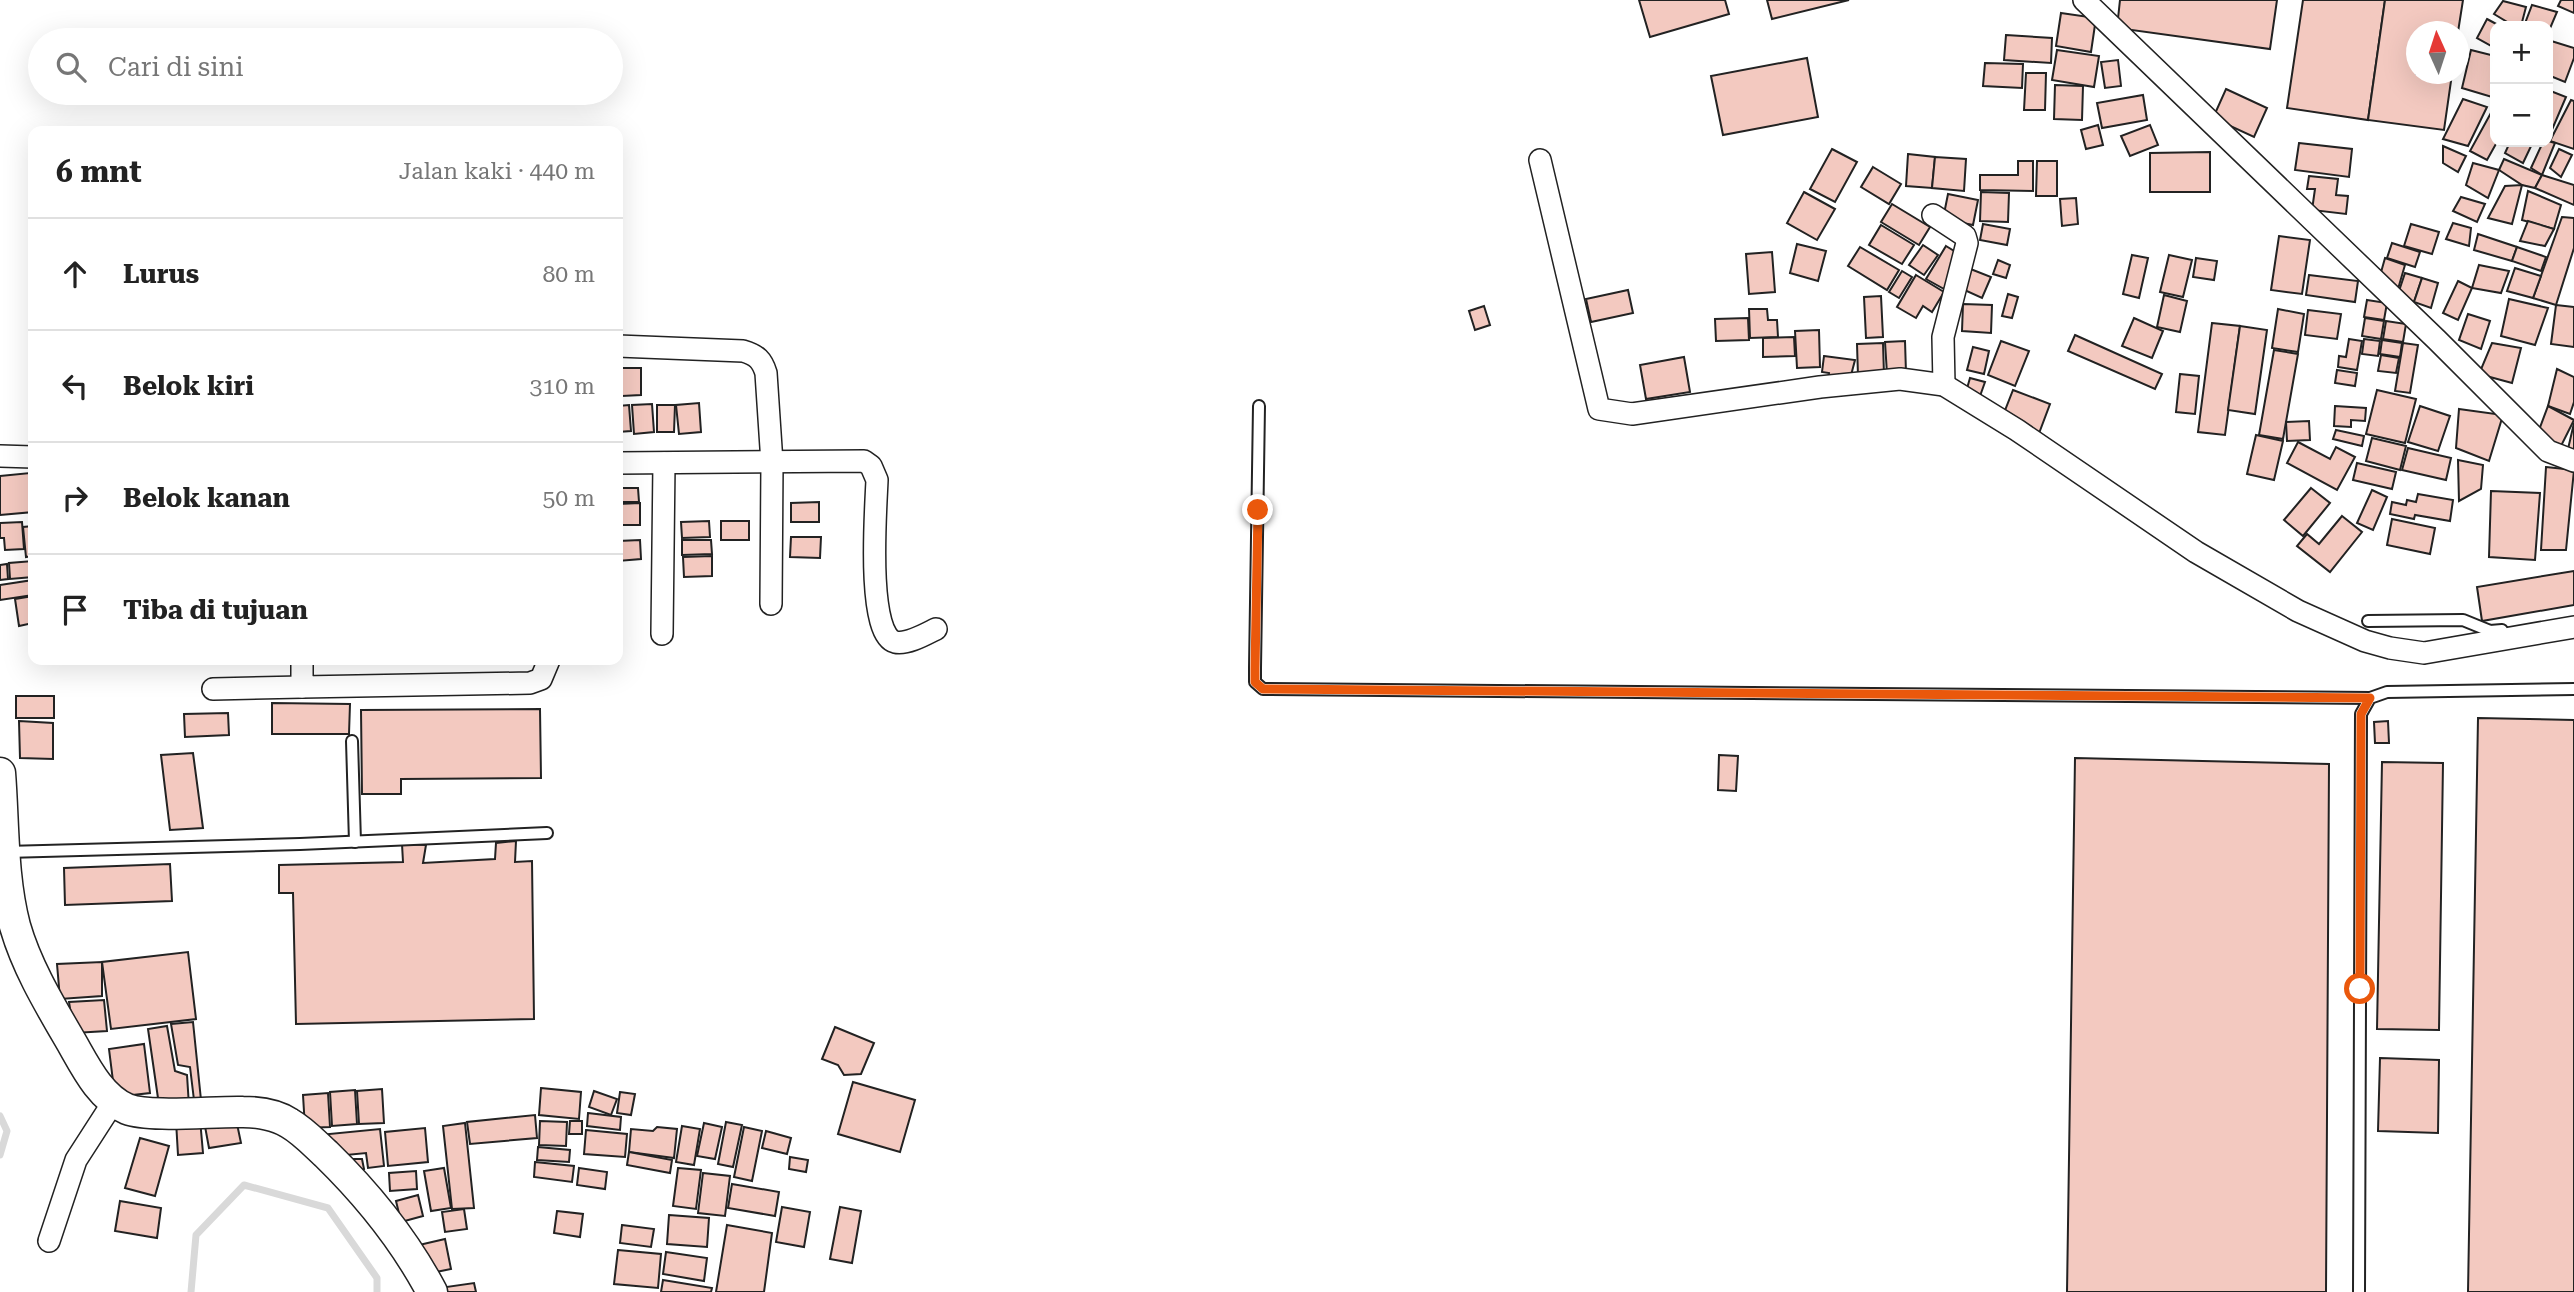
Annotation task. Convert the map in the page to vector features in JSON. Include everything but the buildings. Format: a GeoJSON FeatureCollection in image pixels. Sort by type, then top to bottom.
{"type":"FeatureCollection","features":[{"type":"Feature","properties":{"kind":"street"},"geometry":{"type":"LineString","coordinates":[[2084,0],[2437,340],[2548,451],[2574,461]]}},
{"type":"Feature","properties":{"kind":"street"},"geometry":{"type":"LineString","coordinates":[[1539,160],[1599,409],[1632,414],[1820,387],[1900,379],[1944,386],[2017,430],[2196,552],[2298,611],[2365,640],[2390,648],[2424,653],[2574,627]]}},
{"type":"Feature","properties":{"kind":"street"},"geometry":{"type":"LineString","coordinates":[[1933,215],[1965,236],[1967,243],[1943,337],[1944,386]]}},
{"type":"Feature","properties":{"kind":"street"},"geometry":{"type":"LineString","coordinates":[[623,346],[743,351],[762,360],[766,373],[772,463],[771,604]]}},
{"type":"Feature","properties":{"kind":"street"},"geometry":{"type":"LineString","coordinates":[[0,456],[28,457]]}},
{"type":"Feature","properties":{"kind":"street"},"geometry":{"type":"LineString","coordinates":[[623,463],[858,460],[871,466],[877,480],[876,605],[882,628],[895,642],[902,642],[936,629]]}},
{"type":"Feature","properties":{"kind":"street"},"geometry":{"type":"LineString","coordinates":[[662,634],[664,463]]}},
{"type":"Feature","properties":{"kind":"street"},"geometry":{"type":"LineString","coordinates":[[302,665],[302,687]]}},
{"type":"Feature","properties":{"kind":"street"},"geometry":{"type":"LineString","coordinates":[[213,689],[530,683],[541,678],[547,665]]}},
{"type":"Feature","properties":{"kind":"street"},"geometry":{"type":"LineString","coordinates":[[0,773],[6,852],[5,895],[37,979],[99,1087],[128,1109],[147,1112],[247,1112],[288,1121],[304,1132],[375,1207],[432,1292]]}},
{"type":"Feature","properties":{"kind":"street"},"geometry":{"type":"LineString","coordinates":[[49,1241],[76,1160],[114,1101]]}},
{"type":"Feature","properties":{"kind":"lane"},"geometry":{"type":"LineString","coordinates":[[1259,406],[1255,682],[1263,689],[2370,698],[2387,692],[2574,689]]}},
{"type":"Feature","properties":{"kind":"lane"},"geometry":{"type":"LineString","coordinates":[[2368,621],[2463,620],[2490,631],[2574,617]]}},
{"type":"Feature","properties":{"kind":"lane"},"geometry":{"type":"LineString","coordinates":[[2359,1292],[2361,714],[2370,698]]}},
{"type":"Feature","properties":{"kind":"lane"},"geometry":{"type":"LineString","coordinates":[[352,741],[355,842]]}},
{"type":"Feature","properties":{"kind":"lane"},"geometry":{"type":"LineString","coordinates":[[6,852],[355,842],[547,833]]}},
{"type":"Feature","properties":{"kind":"waterway"},"geometry":{"type":"LineString","coordinates":[[0,1116],[7,1131],[0,1155]]}},
{"type":"Feature","properties":{"kind":"waterway"},"geometry":{"type":"LineString","coordinates":[[191,1292],[196,1235],[244,1185],[328,1208],[377,1278],[377,1292]]}},
{"type":"Feature","properties":{"kind":"route"},"geometry":{"type":"LineString","coordinates":[[1258,510],[1255,682],[1263,689],[2370,698],[2361,714],[2360,989]]}}]}
